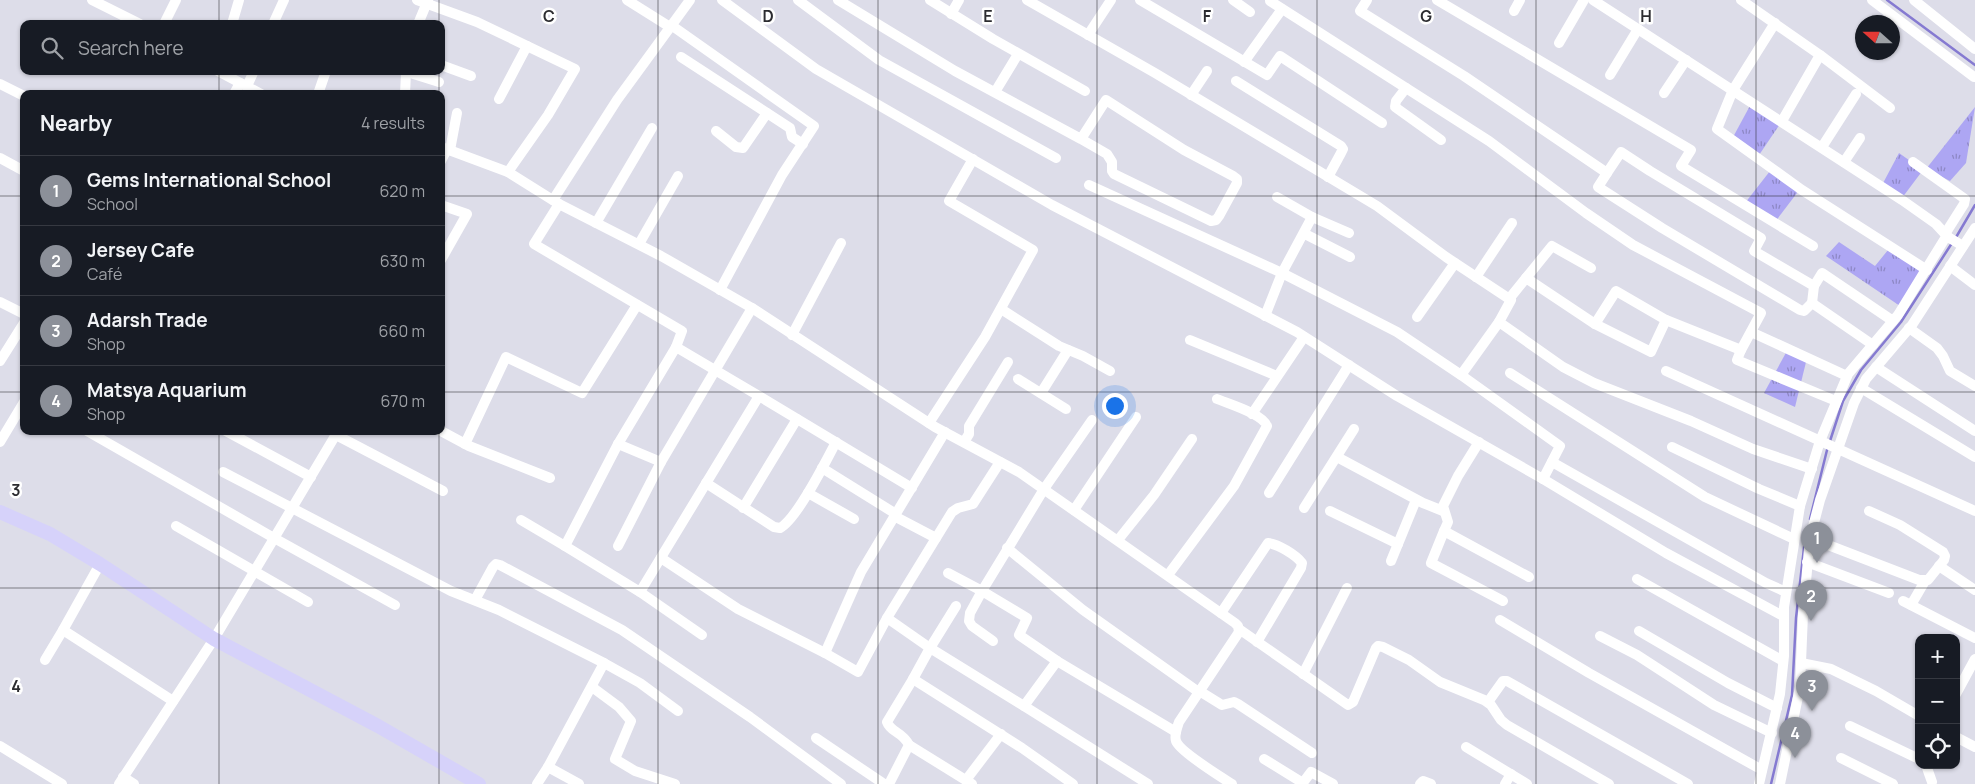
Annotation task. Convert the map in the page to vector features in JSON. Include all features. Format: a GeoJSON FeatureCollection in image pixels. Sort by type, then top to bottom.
{"type":"FeatureCollection","features":[{"type":"Feature","properties":{"kind":"main road"},"geometry":{"type":"LineString","coordinates":[[0,512],[50,534],[100,564],[214,639],[378,726],[479,784]]}},
{"type":"Feature","properties":{"kind":"street"},"geometry":{"type":"LineString","coordinates":[[92,0],[132,20]]}},
{"type":"Feature","properties":{"kind":"street"},"geometry":{"type":"LineString","coordinates":[[166,20],[176,0]]}},
{"type":"Feature","properties":{"kind":"street"},"geometry":{"type":"LineString","coordinates":[[233,20],[239,0]]}},
{"type":"Feature","properties":{"kind":"street"},"geometry":{"type":"LineString","coordinates":[[275,20],[284,0]]}},
{"type":"Feature","properties":{"kind":"street"},"geometry":{"type":"LineString","coordinates":[[628,0],[670,26],[814,126],[782,175],[720,290]]}},
{"type":"Feature","properties":{"kind":"street"},"geometry":{"type":"LineString","coordinates":[[565,546],[618,444],[676,347],[682,331],[534,244],[556,202],[617,100],[690,0]]}},
{"type":"Feature","properties":{"kind":"street"},"geometry":{"type":"LineString","coordinates":[[722,0],[816,70],[1052,204],[1304,337],[1397,396],[1543,479],[1666,553],[1784,616]]}},
{"type":"Feature","properties":{"kind":"street"},"geometry":{"type":"LineString","coordinates":[[798,0],[886,65],[1056,158]]}},
{"type":"Feature","properties":{"kind":"street"},"geometry":{"type":"LineString","coordinates":[[838,0],[955,71],[1107,154],[1111,159],[1112,172],[1114,174],[1211,221],[1216,220],[1219,216],[1237,183],[1237,179],[1233,176],[1184,150],[1106,100],[1081,139]]}},
{"type":"Feature","properties":{"kind":"street"},"geometry":{"type":"LineString","coordinates":[[930,0],[1018,54],[1085,91]]}},
{"type":"Feature","properties":{"kind":"street"},"geometry":{"type":"LineString","coordinates":[[951,14],[959,0]]}},
{"type":"Feature","properties":{"kind":"street"},"geometry":{"type":"LineString","coordinates":[[1026,0],[1191,95],[1377,206],[1509,300]]}},
{"type":"Feature","properties":{"kind":"street"},"geometry":{"type":"LineString","coordinates":[[1088,35],[1111,0]]}},
{"type":"Feature","properties":{"kind":"street"},"geometry":{"type":"LineString","coordinates":[[1140,0],[1267,75],[1280,56],[1382,123]]}},
{"type":"Feature","properties":{"kind":"street"},"geometry":{"type":"LineString","coordinates":[[1232,0],[1250,12]]}},
{"type":"Feature","properties":{"kind":"street"},"geometry":{"type":"LineString","coordinates":[[1271,0],[1282,9],[1489,141],[1586,213],[1633,245],[1761,313],[1737,360],[1836,401]]}},
{"type":"Feature","properties":{"kind":"street"},"geometry":{"type":"LineString","coordinates":[[1367,0],[1360,11],[1464,76],[1607,172]]}},
{"type":"Feature","properties":{"kind":"street"},"geometry":{"type":"LineString","coordinates":[[1437,0],[1691,150],[1681,166],[1813,246]]}},
{"type":"Feature","properties":{"kind":"street"},"geometry":{"type":"LineString","coordinates":[[1514,11],[1520,0]]}},
{"type":"Feature","properties":{"kind":"street"},"geometry":{"type":"LineString","coordinates":[[1559,43],[1584,0]]}},
{"type":"Feature","properties":{"kind":"street"},"geometry":{"type":"LineString","coordinates":[[1593,0],[1822,147],[1929,219],[1952,240]]}},
{"type":"Feature","properties":{"kind":"street"},"geometry":{"type":"LineString","coordinates":[[1741,0],[1820,55],[1890,108]]}},
{"type":"Feature","properties":{"kind":"street"},"geometry":{"type":"LineString","coordinates":[[1872,0],[1974,77]]}},
{"type":"Feature","properties":{"kind":"street"},"geometry":{"type":"LineString","coordinates":[[1914,0],[1975,49]]}},
{"type":"Feature","properties":{"kind":"street"},"geometry":{"type":"LineString","coordinates":[[419,20],[424,1],[477,22],[575,69],[548,115],[508,172]]}},
{"type":"Feature","properties":{"kind":"street"},"geometry":{"type":"LineString","coordinates":[[1244,62],[1282,9]]}},
{"type":"Feature","properties":{"kind":"street"},"geometry":{"type":"LineString","coordinates":[[1774,23],[1733,90],[1717,128],[1802,190],[1927,270]]}},
{"type":"Feature","properties":{"kind":"street"},"geometry":{"type":"LineString","coordinates":[[1610,75],[1638,29]]}},
{"type":"Feature","properties":{"kind":"street"},"geometry":{"type":"LineString","coordinates":[[499,99],[527,46]]}},
{"type":"Feature","properties":{"kind":"street"},"geometry":{"type":"LineString","coordinates":[[995,92],[1018,54]]}},
{"type":"Feature","properties":{"kind":"street"},"geometry":{"type":"LineString","coordinates":[[1782,121],[1820,55]]}},
{"type":"Feature","properties":{"kind":"street"},"geometry":{"type":"LineString","coordinates":[[681,56],[790,128],[792,137],[803,144]]}},
{"type":"Feature","properties":{"kind":"street"},"geometry":{"type":"LineString","coordinates":[[1664,92],[1686,60]]}},
{"type":"Feature","properties":{"kind":"street"},"geometry":{"type":"LineString","coordinates":[[445,66],[471,76]]}},
{"type":"Feature","properties":{"kind":"street"},"geometry":{"type":"LineString","coordinates":[[1191,95],[1207,71]]}},
{"type":"Feature","properties":{"kind":"street"},"geometry":{"type":"LineString","coordinates":[[225,75],[253,90]]}},
{"type":"Feature","properties":{"kind":"street"},"geometry":{"type":"LineString","coordinates":[[238,90],[251,75]]}},
{"type":"Feature","properties":{"kind":"street"},"geometry":{"type":"LineString","coordinates":[[319,90],[325,75]]}},
{"type":"Feature","properties":{"kind":"street"},"geometry":{"type":"LineString","coordinates":[[405,75],[405,90]]}},
{"type":"Feature","properties":{"kind":"street"},"geometry":{"type":"LineString","coordinates":[[417,75],[439,82]]}},
{"type":"Feature","properties":{"kind":"street"},"geometry":{"type":"LineString","coordinates":[[1236,81],[1341,146],[1341,153],[1328,177]]}},
{"type":"Feature","properties":{"kind":"street"},"geometry":{"type":"LineString","coordinates":[[0,84],[20,94]]}},
{"type":"Feature","properties":{"kind":"street"},"geometry":{"type":"LineString","coordinates":[[1406,88],[1396,101],[1395,107],[1441,140]]}},
{"type":"Feature","properties":{"kind":"street"},"geometry":{"type":"LineString","coordinates":[[1822,147],[1856,94]]}},
{"type":"Feature","properties":{"kind":"street"},"geometry":{"type":"LineString","coordinates":[[457,113],[446,148],[508,172],[556,202],[639,244],[752,308],[929,423],[1000,462],[1044,489],[1168,575],[1235,623],[1239,629],[1344,703],[1350,705],[1355,700],[1376,648],[1380,646],[1409,660],[1440,682],[1488,702],[1507,725],[1609,784]]}},
{"type":"Feature","properties":{"kind":"street"},"geometry":{"type":"LineString","coordinates":[[716,131],[736,147],[744,148],[767,113]]}},
{"type":"Feature","properties":{"kind":"street"},"geometry":{"type":"LineString","coordinates":[[596,223],[652,128]]}},
{"type":"Feature","properties":{"kind":"street"},"geometry":{"type":"LineString","coordinates":[[1844,162],[1860,138]]}},
{"type":"Feature","properties":{"kind":"street"},"geometry":{"type":"LineString","coordinates":[[1814,286],[1754,251],[1761,238],[1621,152],[1598,187],[1654,223],[1800,310],[1804,311],[1812,303],[1814,286],[1822,273],[1893,321]]}},
{"type":"Feature","properties":{"kind":"street"},"geometry":{"type":"LineString","coordinates":[[0,158],[20,169]]}},
{"type":"Feature","properties":{"kind":"street"},"geometry":{"type":"LineString","coordinates":[[929,423],[985,337],[1033,250],[949,201],[973,159]]}},
{"type":"Feature","properties":{"kind":"street"},"geometry":{"type":"LineString","coordinates":[[1780,784],[1800,687],[1810,538],[1836,447],[1866,379],[1909,328],[1950,266],[1952,240],[1966,198],[1913,162]]}},
{"type":"Feature","properties":{"kind":"street"},"geometry":{"type":"LineString","coordinates":[[639,244],[678,176]]}},
{"type":"Feature","properties":{"kind":"street"},"geometry":{"type":"LineString","coordinates":[[1089,185],[1282,273],[1396,332],[1461,375],[1560,446],[1543,479]]}},
{"type":"Feature","properties":{"kind":"street"},"geometry":{"type":"LineString","coordinates":[[1277,198],[1312,217],[1348,233]]}},
{"type":"Feature","properties":{"kind":"street"},"geometry":{"type":"LineString","coordinates":[[445,206],[467,214],[445,253]]}},
{"type":"Feature","properties":{"kind":"street"},"geometry":{"type":"LineString","coordinates":[[1265,316],[1282,273],[1312,217]]}},
{"type":"Feature","properties":{"kind":"street"},"geometry":{"type":"LineString","coordinates":[[1476,277],[1512,223]]}},
{"type":"Feature","properties":{"kind":"street"},"geometry":{"type":"LineString","coordinates":[[1759,784],[1777,708],[1783,661],[1786,592],[1800,506],[1836,401],[1847,376],[1893,321],[1927,270],[1944,240],[1952,240],[1975,228]]}},
{"type":"Feature","properties":{"kind":"street"},"geometry":{"type":"LineString","coordinates":[[1304,234],[1350,257]]}},
{"type":"Feature","properties":{"kind":"street"},"geometry":{"type":"LineString","coordinates":[[792,335],[841,243]]}},
{"type":"Feature","properties":{"kind":"street"},"geometry":{"type":"LineString","coordinates":[[1461,375],[1499,322],[1511,300],[1509,300],[1552,246],[1591,268]]}},
{"type":"Feature","properties":{"kind":"street"},"geometry":{"type":"LineString","coordinates":[[1417,317],[1455,263]]}},
{"type":"Feature","properties":{"kind":"street"},"geometry":{"type":"LineString","coordinates":[[1950,266],[1975,285]]}},
{"type":"Feature","properties":{"kind":"street"},"geometry":{"type":"LineString","coordinates":[[1526,278],[1595,324],[1652,352],[1666,320]]}},
{"type":"Feature","properties":{"kind":"street"},"geometry":{"type":"LineString","coordinates":[[1595,324],[1616,291],[1666,320],[1741,350]]}},
{"type":"Feature","properties":{"kind":"street"},"geometry":{"type":"LineString","coordinates":[[0,302],[20,312]]}},
{"type":"Feature","properties":{"kind":"street"},"geometry":{"type":"LineString","coordinates":[[1812,303],[1873,345]]}},
{"type":"Feature","properties":{"kind":"street"},"geometry":{"type":"LineString","coordinates":[[465,444],[506,357],[582,393],[637,305]]}},
{"type":"Feature","properties":{"kind":"street"},"geometry":{"type":"LineString","coordinates":[[618,546],[662,462],[752,308]]}},
{"type":"Feature","properties":{"kind":"street"},"geometry":{"type":"LineString","coordinates":[[1001,309],[1068,350],[1110,370]]}},
{"type":"Feature","properties":{"kind":"street"},"geometry":{"type":"LineString","coordinates":[[1499,322],[1563,367],[1594,383],[1691,420],[1753,449],[1812,469]]}},
{"type":"Feature","properties":{"kind":"street"},"geometry":{"type":"LineString","coordinates":[[1909,328],[1937,348],[1950,370],[1975,386]]}},
{"type":"Feature","properties":{"kind":"street"},"geometry":{"type":"LineString","coordinates":[[0,362],[20,330]]}},
{"type":"Feature","properties":{"kind":"street"},"geometry":{"type":"LineString","coordinates":[[1751,332],[1847,376]]}},
{"type":"Feature","properties":{"kind":"street"},"geometry":{"type":"LineString","coordinates":[[1252,414],[1304,337]]}},
{"type":"Feature","properties":{"kind":"street"},"geometry":{"type":"LineString","coordinates":[[1190,340],[1277,376]]}},
{"type":"Feature","properties":{"kind":"street"},"geometry":{"type":"LineString","coordinates":[[676,347],[912,488]]}},
{"type":"Feature","properties":{"kind":"street"},"geometry":{"type":"LineString","coordinates":[[1041,393],[1068,350]]}},
{"type":"Feature","properties":{"kind":"street"},"geometry":{"type":"LineString","coordinates":[[964,442],[969,434],[969,426],[1008,362]]}},
{"type":"Feature","properties":{"kind":"street"},"geometry":{"type":"LineString","coordinates":[[1269,493],[1349,365]]}},
{"type":"Feature","properties":{"kind":"street"},"geometry":{"type":"LineString","coordinates":[[1876,367],[1975,431]]}},
{"type":"Feature","properties":{"kind":"street"},"geometry":{"type":"LineString","coordinates":[[1666,371],[1975,511]]}},
{"type":"Feature","properties":{"kind":"street"},"geometry":{"type":"LineString","coordinates":[[1510,373],[1722,507],[1794,539]]}},
{"type":"Feature","properties":{"kind":"street"},"geometry":{"type":"LineString","coordinates":[[1018,379],[1066,409]]}},
{"type":"Feature","properties":{"kind":"street"},"geometry":{"type":"LineString","coordinates":[[1861,388],[1975,457]]}},
{"type":"Feature","properties":{"kind":"street"},"geometry":{"type":"LineString","coordinates":[[640,592],[759,396]]}},
{"type":"Feature","properties":{"kind":"street"},"geometry":{"type":"LineString","coordinates":[[1168,575],[1234,486],[1266,428],[1267,424],[1265,421],[1217,399]]}},
{"type":"Feature","properties":{"kind":"street"},"geometry":{"type":"LineString","coordinates":[[0,442],[20,409]]}},
{"type":"Feature","properties":{"kind":"street"},"geometry":{"type":"LineString","coordinates":[[1074,510],[1136,417]]}},
{"type":"Feature","properties":{"kind":"street"},"geometry":{"type":"LineString","coordinates":[[743,508],[798,419]]}},
{"type":"Feature","properties":{"kind":"street"},"geometry":{"type":"LineString","coordinates":[[994,641],[972,626],[969,621],[970,612],[1044,489],[1092,420]]}},
{"type":"Feature","properties":{"kind":"street"},"geometry":{"type":"LineString","coordinates":[[1304,508],[1354,429]]}},
{"type":"Feature","properties":{"kind":"street"},"geometry":{"type":"LineString","coordinates":[[825,653],[861,572],[945,432]]}},
{"type":"Feature","properties":{"kind":"street"},"geometry":{"type":"LineString","coordinates":[[445,433],[465,444],[550,478]]}},
{"type":"Feature","properties":{"kind":"street"},"geometry":{"type":"LineString","coordinates":[[94,435],[274,538],[395,604]]}},
{"type":"Feature","properties":{"kind":"street"},"geometry":{"type":"LineString","coordinates":[[233,435],[311,477]]}},
{"type":"Feature","properties":{"kind":"street"},"geometry":{"type":"LineString","coordinates":[[134,784],[121,780],[214,639],[336,435]]}},
{"type":"Feature","properties":{"kind":"street"},"geometry":{"type":"LineString","coordinates":[[341,435],[443,491]]}},
{"type":"Feature","properties":{"kind":"street"},"geometry":{"type":"LineString","coordinates":[[1118,540],[1154,495],[1192,440]]}},
{"type":"Feature","properties":{"kind":"street"},"geometry":{"type":"LineString","coordinates":[[706,483],[774,527],[780,528],[808,493],[836,442]]}},
{"type":"Feature","properties":{"kind":"street"},"geometry":{"type":"LineString","coordinates":[[1479,442],[1458,476],[1443,506],[1448,522],[1431,562],[1503,601]]}},
{"type":"Feature","properties":{"kind":"street"},"geometry":{"type":"LineString","coordinates":[[618,444],[662,462]]}},
{"type":"Feature","properties":{"kind":"street"},"geometry":{"type":"LineString","coordinates":[[1672,446],[1759,489],[1800,506]]}},
{"type":"Feature","properties":{"kind":"street"},"geometry":{"type":"LineString","coordinates":[[1337,457],[1416,500],[1443,511]]}},
{"type":"Feature","properties":{"kind":"street"},"geometry":{"type":"LineString","coordinates":[[661,558],[738,609],[858,672],[887,618],[936,538],[956,509],[976,501],[1000,462]]}},
{"type":"Feature","properties":{"kind":"street"},"geometry":{"type":"LineString","coordinates":[[1552,462],[1766,583],[1786,592]]}},
{"type":"Feature","properties":{"kind":"street"},"geometry":{"type":"LineString","coordinates":[[822,468],[895,515],[936,538]]}},
{"type":"Feature","properties":{"kind":"street"},"geometry":{"type":"LineString","coordinates":[[224,472],[451,592],[475,600],[540,629],[640,683],[678,711]]}},
{"type":"Feature","properties":{"kind":"street"},"geometry":{"type":"LineString","coordinates":[[808,493],[854,519]]}},
{"type":"Feature","properties":{"kind":"street"},"geometry":{"type":"LineString","coordinates":[[1391,561],[1416,500]]}},
{"type":"Feature","properties":{"kind":"street"},"geometry":{"type":"LineString","coordinates":[[1330,511],[1398,544]]}},
{"type":"Feature","properties":{"kind":"street"},"geometry":{"type":"LineString","coordinates":[[1868,511],[1900,525],[1940,549],[1945,556],[1939,566],[1907,603],[1975,638]]}},
{"type":"Feature","properties":{"kind":"street"},"geometry":{"type":"LineString","coordinates":[[522,520],[640,592],[702,635]]}},
{"type":"Feature","properties":{"kind":"street"},"geometry":{"type":"LineString","coordinates":[[176,526],[308,602]]}},
{"type":"Feature","properties":{"kind":"street"},"geometry":{"type":"LineString","coordinates":[[1444,531],[1529,577]]}},
{"type":"Feature","properties":{"kind":"street"},"geometry":{"type":"LineString","coordinates":[[1810,538],[1925,581]]}},
{"type":"Feature","properties":{"kind":"street"},"geometry":{"type":"LineString","coordinates":[[1221,613],[1268,543],[1274,544],[1298,558],[1302,563],[1301,568],[1258,642]]}},
{"type":"Feature","properties":{"kind":"street"},"geometry":{"type":"LineString","coordinates":[[1007,548],[1083,610],[1200,692],[1222,706],[1234,702],[1238,704],[1312,753]]}},
{"type":"Feature","properties":{"kind":"street"},"geometry":{"type":"LineString","coordinates":[[1807,562],[1889,593]]}},
{"type":"Feature","properties":{"kind":"street"},"geometry":{"type":"LineString","coordinates":[[45,660],[100,564]]}},
{"type":"Feature","properties":{"kind":"street"},"geometry":{"type":"LineString","coordinates":[[475,600],[493,567],[496,564],[500,565],[622,630],[750,716],[841,784]]}},
{"type":"Feature","properties":{"kind":"street"},"geometry":{"type":"LineString","coordinates":[[1939,566],[1975,590]]}},
{"type":"Feature","properties":{"kind":"street"},"geometry":{"type":"LineString","coordinates":[[948,572],[1027,618],[1019,636],[1057,661],[1176,732]]}},
{"type":"Feature","properties":{"kind":"street"},"geometry":{"type":"LineString","coordinates":[[1637,579],[1783,661]]}},
{"type":"Feature","properties":{"kind":"street"},"geometry":{"type":"LineString","coordinates":[[1303,674],[1347,588]]}},
{"type":"Feature","properties":{"kind":"street"},"geometry":{"type":"LineString","coordinates":[[956,606],[887,722],[889,728],[904,736],[908,745],[969,782],[1001,734]]}},
{"type":"Feature","properties":{"kind":"street"},"geometry":{"type":"LineString","coordinates":[[887,618],[930,648],[1148,784]]}},
{"type":"Feature","properties":{"kind":"street"},"geometry":{"type":"LineString","coordinates":[[1500,620],[1589,673],[1762,770]]}},
{"type":"Feature","properties":{"kind":"street"},"geometry":{"type":"LineString","coordinates":[[1232,784],[1178,746],[1175,737],[1180,722],[1236,637],[1239,629]]}},
{"type":"Feature","properties":{"kind":"street"},"geometry":{"type":"LineString","coordinates":[[63,630],[174,701]]}},
{"type":"Feature","properties":{"kind":"street"},"geometry":{"type":"LineString","coordinates":[[1639,632],[1728,683],[1777,708]]}},
{"type":"Feature","properties":{"kind":"street"},"geometry":{"type":"LineString","coordinates":[[1600,636],[1637,655],[1714,705],[1772,733]]}},
{"type":"Feature","properties":{"kind":"street"},"geometry":{"type":"LineString","coordinates":[[1960,687],[1975,659]]}},
{"type":"Feature","properties":{"kind":"street"},"geometry":{"type":"LineString","coordinates":[[1024,706],[1057,661]]}},
{"type":"Feature","properties":{"kind":"street"},"geometry":{"type":"LineString","coordinates":[[537,784],[604,663]]}},
{"type":"Feature","properties":{"kind":"street"},"geometry":{"type":"LineString","coordinates":[[1801,663],[1831,669],[1876,690],[1915,714]]}},
{"type":"Feature","properties":{"kind":"street"},"geometry":{"type":"LineString","coordinates":[[913,679],[1001,734],[1073,784]]}},
{"type":"Feature","properties":{"kind":"street"},"geometry":{"type":"LineString","coordinates":[[1488,702],[1503,681],[1507,681],[1688,784]]}},
{"type":"Feature","properties":{"kind":"street"},"geometry":{"type":"LineString","coordinates":[[592,687],[619,707],[631,722],[615,759],[636,771],[675,784]]}},
{"type":"Feature","properties":{"kind":"street"},"geometry":{"type":"LineString","coordinates":[[1850,726],[1915,757]]}},
{"type":"Feature","properties":{"kind":"street"},"geometry":{"type":"LineString","coordinates":[[816,738],[884,784]]}},
{"type":"Feature","properties":{"kind":"street"},"geometry":{"type":"LineString","coordinates":[[1960,739],[1975,746]]}},
{"type":"Feature","properties":{"kind":"street"},"geometry":{"type":"LineString","coordinates":[[889,784],[908,745]]}},
{"type":"Feature","properties":{"kind":"street"},"geometry":{"type":"LineString","coordinates":[[0,746],[62,784]]}},
{"type":"Feature","properties":{"kind":"street"},"geometry":{"type":"LineString","coordinates":[[1466,747],[1528,784]]}},
{"type":"Feature","properties":{"kind":"street"},"geometry":{"type":"LineString","coordinates":[[1841,758],[1892,784]]}},
{"type":"Feature","properties":{"kind":"street"},"geometry":{"type":"LineString","coordinates":[[1264,759],[1302,783],[1308,774],[1312,772],[1333,784]]}},
{"type":"Feature","properties":{"kind":"street"},"geometry":{"type":"LineString","coordinates":[[548,767],[579,784]]}},
{"type":"Feature","properties":{"kind":"street"},"geometry":{"type":"LineString","coordinates":[[1928,769],[1933,783]]}},
{"type":"Feature","properties":{"kind":"street"},"geometry":{"type":"LineString","coordinates":[[1505,784],[1511,774]]}},
{"type":"Feature","properties":{"kind":"street"},"geometry":{"type":"LineString","coordinates":[[1420,784],[1423,781],[1431,784]]}},
{"type":"Feature","properties":{"kind":"green space"},"geometry":{"type":"Polygon","coordinates":[[[1752,102],[1782,121],[1757,158],[1732,139],[1752,102]]]}},
{"type":"Feature","properties":{"kind":"green space"},"geometry":{"type":"Polygon","coordinates":[[[1975,107],[1966,163],[1950,181],[1926,169],[1975,107]]]}},
{"type":"Feature","properties":{"kind":"green space"},"geometry":{"type":"Polygon","coordinates":[[[1899,153],[1923,170],[1902,198],[1882,185],[1899,153]]]}},
{"type":"Feature","properties":{"kind":"green space"},"geometry":{"type":"Polygon","coordinates":[[[1770,171],[1790,183],[1797,193],[1775,222],[1745,203],[1770,171]]]}},
{"type":"Feature","properties":{"kind":"green space"},"geometry":{"type":"Polygon","coordinates":[[[1839,242],[1875,266],[1888,250],[1924,270],[1903,308],[1826,256],[1839,242]]]}},
{"type":"Feature","properties":{"kind":"green space"},"geometry":{"type":"Polygon","coordinates":[[[1788,349],[1807,358],[1795,407],[1764,393],[1788,349]]]}},
{"type":"Feature","properties":{"kind":"waterway"},"geometry":{"type":"LineString","coordinates":[[1887,0],[1975,65]]}},
{"type":"Feature","properties":{"kind":"waterway"},"geometry":{"type":"LineString","coordinates":[[1955,239],[1975,205]]}},
{"type":"Feature","properties":{"kind":"waterway"},"geometry":{"type":"LineString","coordinates":[[1830,441],[1843,401],[1861,370],[1901,322],[1952,243]]}},
{"type":"Feature","properties":{"kind":"waterway"},"geometry":{"type":"LineString","coordinates":[[1810,519],[1828,446]]}},
{"type":"Feature","properties":{"kind":"waterway"},"geometry":{"type":"LineString","coordinates":[[1771,784],[1792,695],[1796,618],[1805,539]]}},
{"type":"Feature","properties":{"kind":"place","name":"Gems International School"},"geometry":{"type":"Point","coordinates":[1817,563]}},
{"type":"Feature","properties":{"kind":"place","name":"Jersey Cafe"},"geometry":{"type":"Point","coordinates":[1811,621]}},
{"type":"Feature","properties":{"kind":"place","name":"Adarsh Trade"},"geometry":{"type":"Point","coordinates":[1812,711]}},
{"type":"Feature","properties":{"kind":"place","name":"Matsya Aquarium"},"geometry":{"type":"Point","coordinates":[1795,758]}}]}
